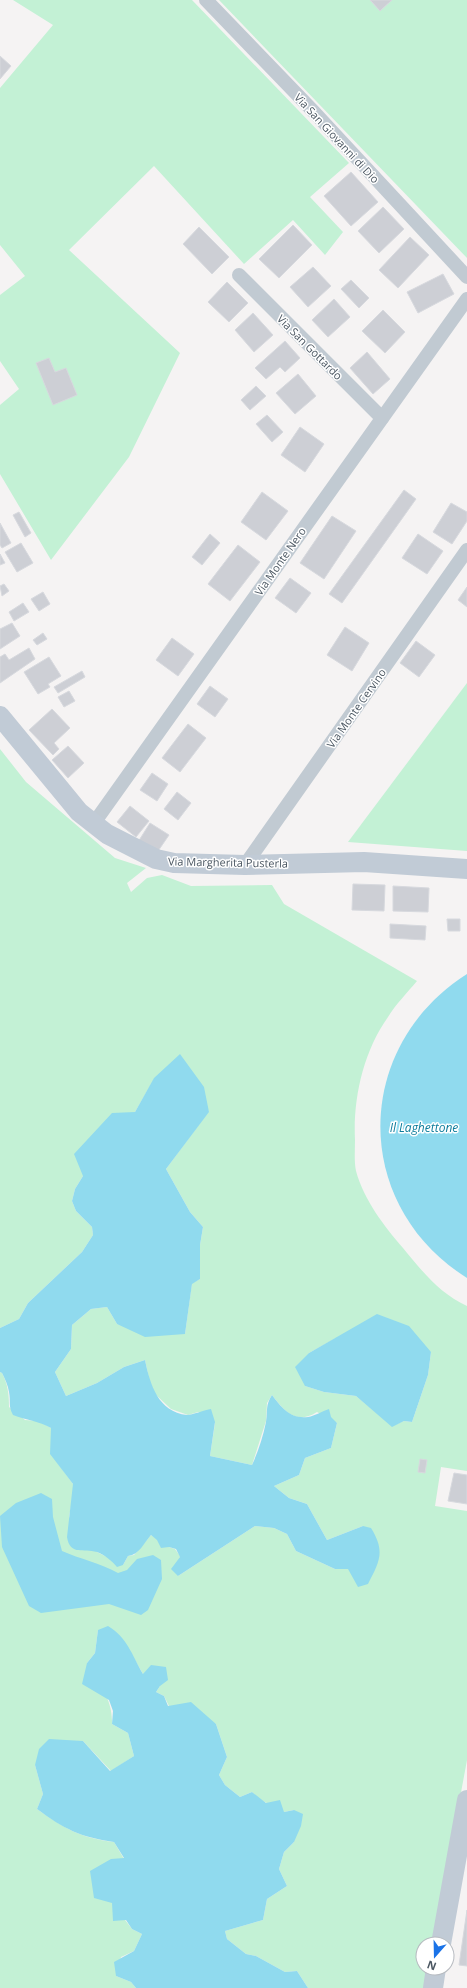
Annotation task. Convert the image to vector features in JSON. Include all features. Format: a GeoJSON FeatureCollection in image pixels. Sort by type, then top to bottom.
{"type":"FeatureCollection","features":[{"type":"Feature","properties":{"kind":"street","name":"Via San Giovanni di Dio"},"geometry":{"type":"LineString","coordinates":[[206,0],[314,112],[467,277]]}},
{"type":"Feature","properties":{"kind":"street","name":"Via San Gottardo"},"geometry":{"type":"LineString","coordinates":[[239,275],[382,418]]}},
{"type":"Feature","properties":{"kind":"street","name":"Via Monte Nero"},"geometry":{"type":"LineString","coordinates":[[94,823],[467,298]]}},
{"type":"Feature","properties":{"kind":"street","name":"Via Monte Cervino"},"geometry":{"type":"LineString","coordinates":[[245,865],[467,550]]}},
{"type":"Feature","properties":{"kind":"street","name":"Via Margherita Pusterla"},"geometry":{"type":"LineString","coordinates":[[0,716],[79,812],[107,834],[156,859],[174,863],[245,865],[364,862],[467,869]]}},
{"type":"Feature","properties":{"kind":"street"},"geometry":{"type":"LineString","coordinates":[[442,1936],[467,1800]]}},
{"type":"Feature","properties":{"kind":"street"},"geometry":{"type":"LineString","coordinates":[[433,1988],[435,1976]]}},
{"type":"Feature","properties":{"kind":"green space"},"geometry":{"type":"Polygon","coordinates":[[[13,0],[192,0],[349,163],[310,197],[343,232],[325,255],[293,220],[244,264],[154,166],[69,250],[180,353],[129,457],[51,560],[0,474],[0,405],[19,389],[0,361],[0,295],[25,276],[0,245],[0,88],[53,25],[13,0]]]}},
{"type":"Feature","properties":{"kind":"green space"},"geometry":{"type":"Polygon","coordinates":[[[219,0],[370,0],[380,11],[392,0],[467,0],[467,258],[219,0]]]}},
{"type":"Feature","properties":{"kind":"green space"},"geometry":{"type":"Polygon","coordinates":[[[467,683],[467,851],[348,842],[467,683]]]}},
{"type":"Feature","properties":{"kind":"green space"},"geometry":{"type":"Polygon","coordinates":[[[0,749],[26,782],[115,858],[146,868],[127,883],[131,892],[147,878],[162,875],[191,886],[272,885],[284,904],[417,981],[388,1017],[379,1031],[366,1060],[361,1076],[356,1108],[355,1163],[356,1171],[369,1202],[396,1240],[439,1288],[457,1301],[467,1306],[467,1471],[441,1467],[435,1506],[467,1511],[467,1760],[434,1936],[415,1936],[415,1976],[427,1976],[425,1988],[308,1988],[297,1971],[285,1972],[256,1956],[246,1954],[227,1939],[225,1931],[263,1920],[267,1899],[287,1886],[279,1869],[284,1852],[294,1842],[294,1810],[284,1812],[259,1799],[252,1792],[240,1797],[225,1785],[219,1775],[227,1757],[216,1724],[169,1706],[164,1696],[156,1692],[160,1686],[143,1674],[135,1660],[98,1630],[95,1653],[87,1663],[108,1699],[112,1715],[112,1724],[128,1733],[134,1756],[111,1771],[83,1741],[35,1765],[43,1794],[37,1809],[64,1827],[82,1835],[114,1842],[124,1859],[111,1860],[112,1903],[132,1929],[142,1934],[134,1951],[121,1957],[116,1976],[131,1982],[136,1988],[0,1988],[0,1372],[4,1377],[7,1386],[9,1407],[25,1420],[38,1421],[51,1428],[51,1454],[73,1484],[73,1496],[69,1517],[97,1552],[123,1565],[128,1556],[134,1555],[151,1535],[169,1547],[175,1549],[180,1556],[178,1576],[255,1526],[274,1528],[287,1534],[296,1551],[335,1569],[348,1569],[363,1526],[327,1540],[307,1504],[289,1498],[274,1486],[299,1475],[305,1458],[331,1448],[337,1423],[317,1412],[310,1416],[297,1417],[286,1411],[272,1395],[267,1403],[266,1421],[252,1465],[210,1456],[215,1423],[198,1412],[188,1415],[171,1409],[155,1394],[150,1383],[145,1360],[124,1367],[97,1383],[66,1396],[55,1372],[71,1349],[72,1325],[91,1309],[107,1307],[117,1324],[185,1334],[192,1283],[200,1279],[200,1245],[203,1227],[190,1212],[166,1169],[209,1111],[154,1079],[135,1112],[83,1176],[75,1189],[72,1201],[76,1211],[92,1227],[93,1235],[82,1252],[28,1303],[19,1319],[0,1328],[0,749]],[[336,1338],[309,1353],[305,1386],[324,1392],[356,1396],[392,1426],[404,1421],[412,1422],[428,1375],[431,1352],[336,1338]]]}},
{"type":"Feature","properties":{"kind":"water","name":"Il Laghettone"},"geometry":{"type":"Polygon","coordinates":[[[467,974],[467,1278],[429,1247],[402,1210],[386,1169],[380,1126],[386,1083],[402,1042],[429,1005],[467,974]]]}},
{"type":"Feature","properties":{"kind":"water"},"geometry":{"type":"Polygon","coordinates":[[[180,1054],[204,1087],[209,1112],[166,1169],[190,1212],[203,1227],[200,1245],[200,1279],[192,1284],[185,1334],[145,1337],[117,1324],[107,1307],[91,1309],[72,1325],[71,1349],[55,1372],[66,1396],[97,1383],[124,1367],[145,1360],[153,1387],[162,1403],[169,1409],[177,1413],[187,1415],[211,1409],[215,1422],[210,1456],[252,1465],[262,1439],[268,1405],[272,1395],[287,1412],[296,1416],[308,1417],[329,1409],[331,1417],[337,1423],[331,1448],[305,1458],[299,1475],[274,1486],[289,1498],[307,1504],[327,1540],[363,1526],[371,1528],[376,1536],[380,1550],[378,1563],[368,1584],[358,1587],[348,1569],[335,1569],[296,1551],[287,1534],[274,1528],[255,1526],[178,1576],[171,1569],[180,1557],[176,1549],[169,1547],[161,1548],[157,1540],[151,1535],[136,1553],[128,1556],[123,1565],[117,1567],[108,1558],[97,1552],[74,1549],[71,1547],[67,1537],[73,1484],[50,1454],[51,1428],[13,1415],[11,1412],[8,1387],[2,1373],[0,1372],[0,1328],[19,1319],[28,1303],[82,1252],[93,1235],[92,1227],[76,1211],[72,1201],[75,1189],[83,1176],[74,1154],[112,1113],[135,1112],[154,1078],[180,1054]]]}},
{"type":"Feature","properties":{"kind":"water"},"geometry":{"type":"Polygon","coordinates":[[[377,1314],[409,1326],[431,1352],[428,1375],[412,1422],[404,1421],[392,1427],[356,1396],[324,1392],[305,1386],[295,1367],[309,1353],[377,1314]]]}},
{"type":"Feature","properties":{"kind":"water"},"geometry":{"type":"Polygon","coordinates":[[[41,1493],[52,1499],[53,1517],[62,1551],[104,1566],[118,1573],[127,1570],[137,1559],[153,1555],[161,1560],[162,1579],[148,1610],[141,1615],[109,1604],[41,1613],[29,1606],[2,1547],[0,1516],[16,1503],[41,1493]]]}},
{"type":"Feature","properties":{"kind":"water"},"geometry":{"type":"Polygon","coordinates":[[[108,1626],[115,1630],[125,1641],[143,1674],[151,1665],[166,1667],[168,1680],[160,1686],[156,1692],[164,1696],[168,1706],[191,1702],[216,1724],[227,1757],[219,1775],[225,1785],[240,1797],[252,1792],[266,1803],[280,1800],[284,1812],[294,1810],[303,1814],[301,1826],[294,1842],[284,1852],[279,1869],[287,1886],[267,1899],[263,1920],[225,1931],[227,1939],[246,1954],[256,1956],[285,1972],[297,1971],[308,1988],[136,1988],[131,1982],[116,1976],[114,1962],[134,1951],[142,1934],[132,1929],[126,1920],[113,1921],[112,1903],[94,1898],[90,1871],[111,1859],[124,1858],[114,1842],[82,1835],[64,1827],[37,1809],[43,1794],[35,1765],[39,1749],[49,1739],[83,1741],[110,1771],[134,1756],[128,1733],[112,1724],[113,1711],[109,1700],[82,1684],[87,1663],[95,1653],[98,1630],[108,1626]]]}},
{"type":"Feature","properties":{"kind":"building"},"geometry":{"type":"Polygon","coordinates":[[[370,0],[392,0],[380,11],[370,0]]]}},
{"type":"Feature","properties":{"kind":"building"},"geometry":{"type":"Polygon","coordinates":[[[0,56],[11,66],[0,79],[0,56]]]}},
{"type":"Feature","properties":{"kind":"building"},"geometry":{"type":"Polygon","coordinates":[[[351,172],[378,202],[351,226],[324,196],[351,172]]]}},
{"type":"Feature","properties":{"kind":"building"},"geometry":{"type":"Polygon","coordinates":[[[383,207],[404,229],[379,253],[358,231],[383,207]]]}},
{"type":"Feature","properties":{"kind":"building"},"geometry":{"type":"Polygon","coordinates":[[[293,225],[312,245],[279,278],[259,259],[293,225]]]}},
{"type":"Feature","properties":{"kind":"building"},"geometry":{"type":"Polygon","coordinates":[[[199,227],[229,257],[212,274],[183,244],[199,227]]]}},
{"type":"Feature","properties":{"kind":"building"},"geometry":{"type":"Polygon","coordinates":[[[410,237],[429,255],[398,288],[379,270],[410,237]]]}},
{"type":"Feature","properties":{"kind":"building"},"geometry":{"type":"Polygon","coordinates":[[[313,267],[331,286],[308,307],[290,287],[313,267]]]}},
{"type":"Feature","properties":{"kind":"building"},"geometry":{"type":"Polygon","coordinates":[[[443,274],[454,294],[418,313],[407,292],[443,274]]]}},
{"type":"Feature","properties":{"kind":"building"},"geometry":{"type":"Polygon","coordinates":[[[351,280],[369,298],[359,308],[341,289],[351,280]]]}},
{"type":"Feature","properties":{"kind":"building"},"geometry":{"type":"Polygon","coordinates":[[[227,282],[248,303],[229,322],[208,302],[227,282]]]}},
{"type":"Feature","properties":{"kind":"building"},"geometry":{"type":"Polygon","coordinates":[[[334,299],[350,317],[328,337],[312,320],[334,299]]]}},
{"type":"Feature","properties":{"kind":"building"},"geometry":{"type":"Polygon","coordinates":[[[383,310],[405,332],[385,353],[362,331],[383,310]]]}},
{"type":"Feature","properties":{"kind":"building"},"geometry":{"type":"Polygon","coordinates":[[[253,313],[273,335],[254,352],[235,330],[253,313]]]}},
{"type":"Feature","properties":{"kind":"building"},"geometry":{"type":"Polygon","coordinates":[[[285,341],[300,358],[285,372],[280,367],[266,379],[255,368],[285,341]]]}},
{"type":"Feature","properties":{"kind":"building"},"geometry":{"type":"Polygon","coordinates":[[[367,352],[390,379],[373,394],[350,368],[367,352]]]}},
{"type":"Feature","properties":{"kind":"building"},"geometry":{"type":"Polygon","coordinates":[[[49,358],[55,372],[66,368],[77,395],[53,405],[36,363],[49,358]]]}},
{"type":"Feature","properties":{"kind":"building"},"geometry":{"type":"Polygon","coordinates":[[[298,374],[316,396],[295,414],[276,393],[298,374]]]}},
{"type":"Feature","properties":{"kind":"building"},"geometry":{"type":"Polygon","coordinates":[[[256,386],[266,396],[250,410],[241,400],[256,386]]]}},
{"type":"Feature","properties":{"kind":"building"},"geometry":{"type":"Polygon","coordinates":[[[267,415],[283,432],[272,442],[256,424],[267,415]]]}},
{"type":"Feature","properties":{"kind":"building"},"geometry":{"type":"Polygon","coordinates":[[[300,427],[324,444],[305,472],[281,455],[300,427]]]}},
{"type":"Feature","properties":{"kind":"building"},"geometry":{"type":"Polygon","coordinates":[[[404,490],[416,499],[342,603],[329,594],[404,490]]]}},
{"type":"Feature","properties":{"kind":"building"},"geometry":{"type":"Polygon","coordinates":[[[262,492],[288,511],[266,540],[241,522],[262,492]]]}},
{"type":"Feature","properties":{"kind":"building"},"geometry":{"type":"Polygon","coordinates":[[[451,503],[467,512],[467,521],[452,544],[433,532],[451,503]]]}},
{"type":"Feature","properties":{"kind":"building"},"geometry":{"type":"Polygon","coordinates":[[[19,512],[31,533],[25,537],[13,515],[19,512]]]}},
{"type":"Feature","properties":{"kind":"building"},"geometry":{"type":"Polygon","coordinates":[[[332,516],[356,531],[324,579],[300,563],[332,516]]]}},
{"type":"Feature","properties":{"kind":"building"},"geometry":{"type":"Polygon","coordinates":[[[0,523],[11,543],[2,548],[0,545],[0,523]]]}},
{"type":"Feature","properties":{"kind":"building"},"geometry":{"type":"Polygon","coordinates":[[[210,534],[220,543],[202,565],[192,557],[210,534]]]}},
{"type":"Feature","properties":{"kind":"building"},"geometry":{"type":"Polygon","coordinates":[[[418,534],[443,551],[427,574],[402,558],[418,534]]]}},
{"type":"Feature","properties":{"kind":"building"},"geometry":{"type":"Polygon","coordinates":[[[21,543],[33,563],[17,572],[5,552],[21,543]]]}},
{"type":"Feature","properties":{"kind":"building"},"geometry":{"type":"Polygon","coordinates":[[[238,545],[260,562],[230,601],[208,584],[238,545]]]}},
{"type":"Feature","properties":{"kind":"building"},"geometry":{"type":"Polygon","coordinates":[[[0,554],[5,563],[0,565],[0,554]]]}},
{"type":"Feature","properties":{"kind":"building"},"geometry":{"type":"Polygon","coordinates":[[[290,578],[311,593],[296,613],[275,598],[290,578]]]}},
{"type":"Feature","properties":{"kind":"building"},"geometry":{"type":"Polygon","coordinates":[[[4,584],[9,591],[2,596],[0,586],[4,584]]]}},
{"type":"Feature","properties":{"kind":"building"},"geometry":{"type":"Polygon","coordinates":[[[467,587],[467,607],[458,600],[467,587]]]}},
{"type":"Feature","properties":{"kind":"building"},"geometry":{"type":"Polygon","coordinates":[[[43,592],[50,604],[39,611],[31,599],[43,592]]]}},
{"type":"Feature","properties":{"kind":"building"},"geometry":{"type":"Polygon","coordinates":[[[23,603],[29,612],[14,621],[9,612],[23,603]]]}},
{"type":"Feature","properties":{"kind":"building"},"geometry":{"type":"Polygon","coordinates":[[[12,623],[20,636],[0,649],[0,629],[12,623]]]}},
{"type":"Feature","properties":{"kind":"building"},"geometry":{"type":"Polygon","coordinates":[[[345,627],[369,643],[352,671],[327,655],[345,627]]]}},
{"type":"Feature","properties":{"kind":"building"},"geometry":{"type":"Polygon","coordinates":[[[43,633],[47,639],[37,645],[33,640],[43,633]]]}},
{"type":"Feature","properties":{"kind":"building"},"geometry":{"type":"Polygon","coordinates":[[[172,638],[194,654],[178,676],[156,660],[172,638]]]}},
{"type":"Feature","properties":{"kind":"building"},"geometry":{"type":"Polygon","coordinates":[[[416,641],[435,655],[419,677],[400,663],[416,641]]]}},
{"type":"Feature","properties":{"kind":"building"},"geometry":{"type":"Polygon","coordinates":[[[29,648],[35,659],[0,683],[0,657],[5,654],[9,660],[29,648]]]}},
{"type":"Feature","properties":{"kind":"building"},"geometry":{"type":"Polygon","coordinates":[[[49,657],[61,676],[48,684],[50,687],[38,694],[24,672],[49,657]]]}},
{"type":"Feature","properties":{"kind":"building"},"geometry":{"type":"Polygon","coordinates":[[[82,671],[85,677],[58,693],[54,687],[82,671]]]}},
{"type":"Feature","properties":{"kind":"building"},"geometry":{"type":"Polygon","coordinates":[[[210,686],[228,699],[215,717],[197,704],[210,686]]]}},
{"type":"Feature","properties":{"kind":"building"},"geometry":{"type":"Polygon","coordinates":[[[69,691],[75,701],[64,707],[58,697],[69,691]]]}},
{"type":"Feature","properties":{"kind":"building"},"geometry":{"type":"Polygon","coordinates":[[[52,709],[70,728],[54,743],[59,749],[53,755],[29,730],[52,709]]]}},
{"type":"Feature","properties":{"kind":"building"},"geometry":{"type":"Polygon","coordinates":[[[188,724],[206,738],[180,772],[162,758],[188,724]]]}},
{"type":"Feature","properties":{"kind":"building"},"geometry":{"type":"Polygon","coordinates":[[[68,746],[84,763],[68,778],[52,760],[68,746]]]}},
{"type":"Feature","properties":{"kind":"building"},"geometry":{"type":"Polygon","coordinates":[[[152,773],[168,784],[157,801],[140,790],[152,773]]]}},
{"type":"Feature","properties":{"kind":"building"},"geometry":{"type":"Polygon","coordinates":[[[177,792],[191,803],[178,820],[164,809],[177,792]]]}},
{"type":"Feature","properties":{"kind":"building"},"geometry":{"type":"Polygon","coordinates":[[[130,806],[149,821],[136,837],[117,822],[130,806]]]}},
{"type":"Feature","properties":{"kind":"building"},"geometry":{"type":"Polygon","coordinates":[[[150,823],[169,835],[156,854],[138,842],[150,823]]]}},
{"type":"Feature","properties":{"kind":"building"},"geometry":{"type":"Polygon","coordinates":[[[353,884],[385,885],[384,911],[352,910],[353,884]]]}},
{"type":"Feature","properties":{"kind":"building"},"geometry":{"type":"Polygon","coordinates":[[[393,886],[429,888],[428,912],[393,911],[393,886]]]}},
{"type":"Feature","properties":{"kind":"building"},"geometry":{"type":"Polygon","coordinates":[[[447,919],[460,919],[460,931],[448,931],[447,919]]]}},
{"type":"Feature","properties":{"kind":"building"},"geometry":{"type":"Polygon","coordinates":[[[390,924],[426,926],[425,940],[390,938],[390,924]]]}},
{"type":"Feature","properties":{"kind":"building"},"geometry":{"type":"Polygon","coordinates":[[[420,1459],[427,1460],[425,1473],[418,1472],[420,1459]]]}},
{"type":"Feature","properties":{"kind":"building"},"geometry":{"type":"Polygon","coordinates":[[[454,1473],[467,1475],[467,1504],[448,1501],[454,1473]]]}},
{"type":"Feature","properties":{"kind":"building"},"geometry":{"type":"Polygon","coordinates":[[[467,1910],[467,1966],[459,1965],[467,1910]]]}}]}
